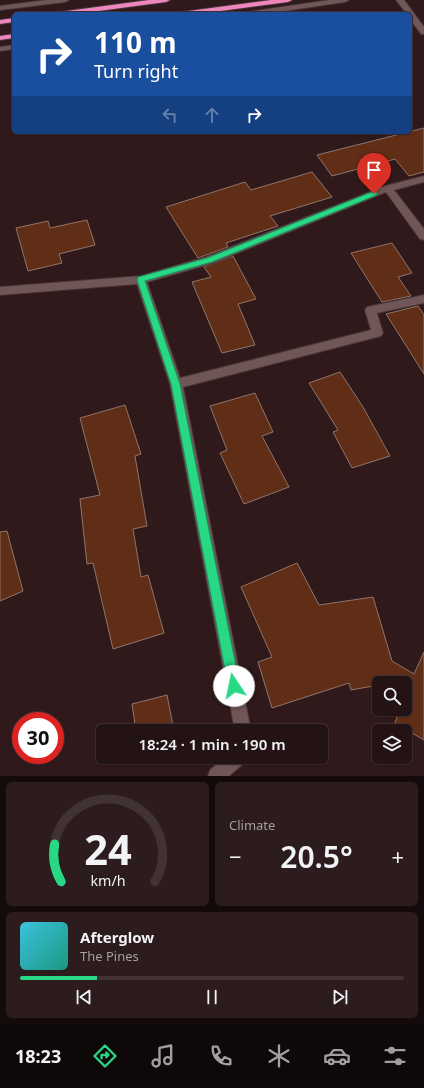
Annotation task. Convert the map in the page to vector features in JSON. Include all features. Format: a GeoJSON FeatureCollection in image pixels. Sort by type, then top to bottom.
{"type":"FeatureCollection","features":[{"type":"Feature","properties":{"kind":"highway"},"geometry":{"type":"LineString","coordinates":[[74,12],[166,0]]}},
{"type":"Feature","properties":{"kind":"highway"},"geometry":{"type":"LineString","coordinates":[[196,12],[288,0]]}},
{"type":"Feature","properties":{"kind":"highway"},"geometry":{"type":"LineString","coordinates":[[0,22],[12,20]]}},
{"type":"Feature","properties":{"kind":"highway"},"geometry":{"type":"LineString","coordinates":[[0,38],[12,36]]}},
{"type":"Feature","properties":{"kind":"street"},"geometry":{"type":"LineString","coordinates":[[0,8],[65,0]]}},
{"type":"Feature","properties":{"kind":"street"},"geometry":{"type":"LineString","coordinates":[[262,12],[345,0]]}},
{"type":"Feature","properties":{"kind":"street"},"geometry":{"type":"LineString","coordinates":[[400,0],[409,12]]}},
{"type":"Feature","properties":{"kind":"street"},"geometry":{"type":"LineString","coordinates":[[412,16],[424,32]]}},
{"type":"Feature","properties":{"kind":"street"},"geometry":{"type":"LineString","coordinates":[[0,49],[12,47]]}},
{"type":"Feature","properties":{"kind":"street"},"geometry":{"type":"LineString","coordinates":[[0,291],[141,280],[209,260],[388,188],[424,179]]}},
{"type":"Feature","properties":{"kind":"street"},"geometry":{"type":"LineString","coordinates":[[388,188],[424,236]]}},
{"type":"Feature","properties":{"kind":"street"},"geometry":{"type":"LineString","coordinates":[[141,280],[176,384],[242,724]]}},
{"type":"Feature","properties":{"kind":"street"},"geometry":{"type":"LineString","coordinates":[[176,384],[377,333],[371,310],[424,299]]}},
{"type":"Feature","properties":{"kind":"street"},"geometry":{"type":"LineString","coordinates":[[216,776],[230,764]]}},
{"type":"Feature","properties":{"kind":"building"},"geometry":{"type":"Polygon","coordinates":[[[424,128],[424,172],[409,176],[395,159],[332,176],[317,155],[400,134],[412,134],[412,131],[424,128]]]}},
{"type":"Feature","properties":{"kind":"building"},"geometry":{"type":"Polygon","coordinates":[[[312,172],[332,197],[270,216],[278,226],[226,243],[228,247],[198,258],[166,207],[245,182],[251,190],[312,172]]]}},
{"type":"Feature","properties":{"kind":"building"},"geometry":{"type":"Polygon","coordinates":[[[87,220],[95,245],[59,254],[62,263],[28,271],[16,228],[48,221],[50,228],[87,220]]]}},
{"type":"Feature","properties":{"kind":"building"},"geometry":{"type":"Polygon","coordinates":[[[392,243],[412,273],[398,277],[411,296],[382,302],[351,253],[392,243]]]}},
{"type":"Feature","properties":{"kind":"building"},"geometry":{"type":"Polygon","coordinates":[[[233,256],[256,299],[238,304],[255,345],[222,353],[192,282],[211,277],[204,267],[233,256]]]}},
{"type":"Feature","properties":{"kind":"building"},"geometry":{"type":"Polygon","coordinates":[[[418,306],[424,315],[424,374],[386,314],[418,306]]]}},
{"type":"Feature","properties":{"kind":"building"},"geometry":{"type":"Polygon","coordinates":[[[340,372],[363,407],[390,456],[352,468],[333,432],[338,430],[309,383],[340,372]]]}},
{"type":"Feature","properties":{"kind":"building"},"geometry":{"type":"Polygon","coordinates":[[[255,393],[273,432],[262,436],[289,487],[244,504],[220,453],[227,450],[210,406],[255,393]]]}},
{"type":"Feature","properties":{"kind":"building"},"geometry":{"type":"Polygon","coordinates":[[[125,405],[141,454],[135,456],[147,526],[133,529],[141,577],[148,575],[164,633],[113,649],[93,563],[87,564],[80,499],[100,495],[80,418],[125,405]]]}},
{"type":"Feature","properties":{"kind":"building"},"geometry":{"type":"Polygon","coordinates":[[[7,531],[23,591],[0,601],[0,532],[7,531]]]}},
{"type":"Feature","properties":{"kind":"building"},"geometry":{"type":"Polygon","coordinates":[[[297,563],[319,605],[373,597],[392,661],[414,674],[424,652],[424,740],[412,733],[412,724],[395,723],[398,716],[412,716],[412,676],[372,676],[372,686],[351,690],[349,683],[272,708],[258,662],[272,657],[241,587],[297,563]]]}},
{"type":"Feature","properties":{"kind":"building"},"geometry":{"type":"Polygon","coordinates":[[[167,695],[173,724],[135,724],[132,704],[167,695]]]}},
{"type":"Feature","properties":{"kind":"route"},"geometry":{"type":"LineString","coordinates":[[234,686],[176,384],[141,280],[209,260],[374,194]]}}]}
